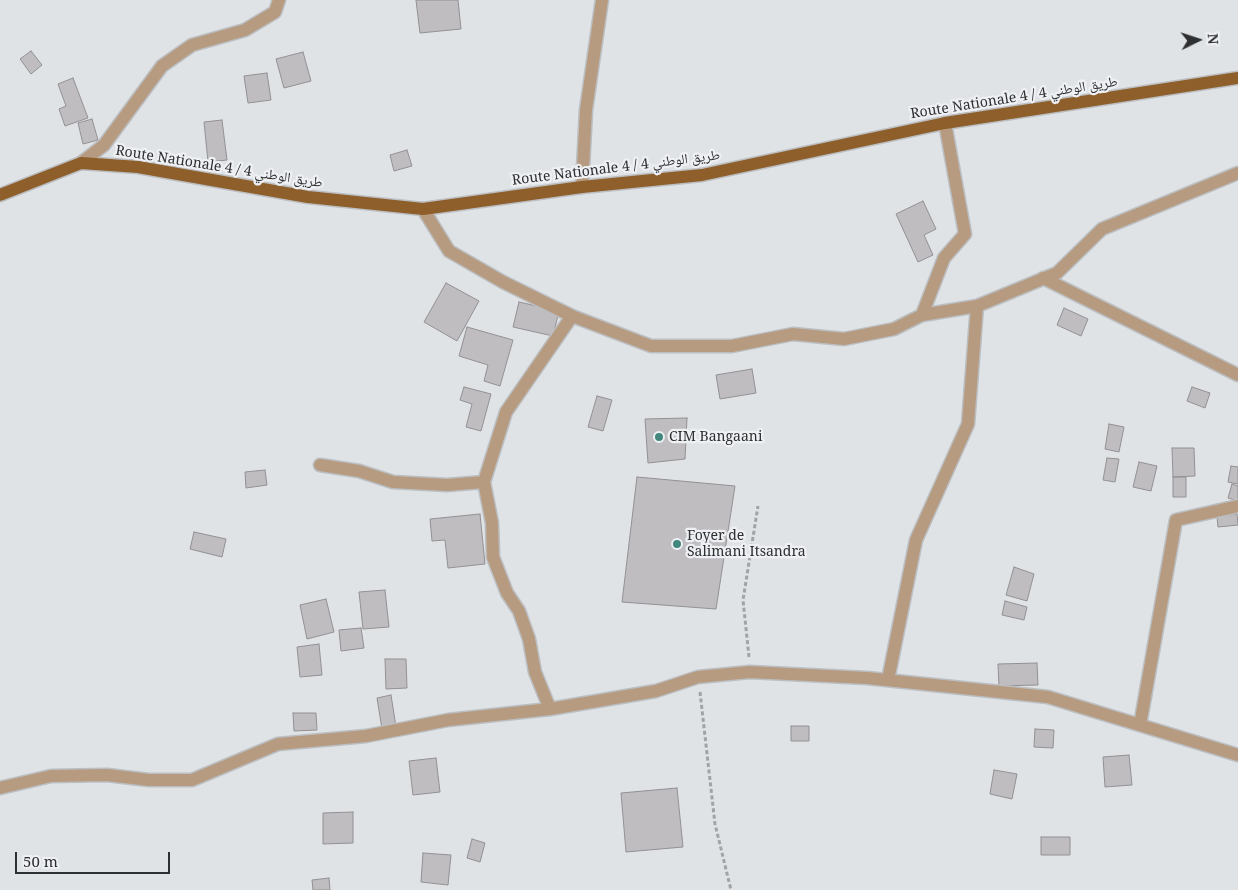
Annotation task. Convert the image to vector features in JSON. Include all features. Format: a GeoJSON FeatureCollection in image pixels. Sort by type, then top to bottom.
{"type":"FeatureCollection","features":[{"type":"Feature","properties":{"kind":"main road","name":"Route Nationale 4 / طريق الوطني 4"},"geometry":{"type":"LineString","coordinates":[[0,195],[81,163],[138,167],[308,197],[423,209],[582,187],[702,175],[944,123],[1238,78]]}},
{"type":"Feature","properties":{"kind":"street"},"geometry":{"type":"LineString","coordinates":[[81,163],[104,145],[162,66],[192,45],[245,30],[275,12],[279,0]]}},
{"type":"Feature","properties":{"kind":"street"},"geometry":{"type":"LineString","coordinates":[[582,187],[586,110],[602,0]]}},
{"type":"Feature","properties":{"kind":"street"},"geometry":{"type":"LineString","coordinates":[[922,315],[944,258],[965,234],[944,123]]}},
{"type":"Feature","properties":{"kind":"street"},"geometry":{"type":"LineString","coordinates":[[423,209],[449,251],[503,282],[572,316],[650,346],[732,346],[793,334],[844,339],[894,329],[922,315],[977,306],[1057,273],[1102,229],[1238,172]]}},
{"type":"Feature","properties":{"kind":"street"},"geometry":{"type":"LineString","coordinates":[[1043,278],[1238,375]]}},
{"type":"Feature","properties":{"kind":"street"},"geometry":{"type":"LineString","coordinates":[[888,680],[916,540],[968,424],[977,306]]}},
{"type":"Feature","properties":{"kind":"street"},"geometry":{"type":"LineString","coordinates":[[550,709],[535,672],[529,639],[519,610],[507,593],[493,557],[492,523],[484,482],[506,412],[572,316]]}},
{"type":"Feature","properties":{"kind":"street"},"geometry":{"type":"LineString","coordinates":[[320,465],[359,471],[393,482],[447,485],[484,482]]}},
{"type":"Feature","properties":{"kind":"street"},"geometry":{"type":"LineString","coordinates":[[1140,725],[1176,520],[1238,506]]}},
{"type":"Feature","properties":{"kind":"street"},"geometry":{"type":"LineString","coordinates":[[0,788],[51,776],[107,775],[149,780],[192,780],[278,744],[366,736],[448,720],[550,709],[656,691],[698,677],[750,672],[888,680],[1048,697],[1238,755]]}},
{"type":"Feature","properties":{"kind":"path"},"geometry":{"type":"LineString","coordinates":[[750,672],[743,600],[758,506]]}},
{"type":"Feature","properties":{"kind":"path"},"geometry":{"type":"LineString","coordinates":[[698,677],[715,824],[731,890]]}},
{"type":"Feature","properties":{"kind":"building"},"geometry":{"type":"Polygon","coordinates":[[[416,0],[458,0],[461,29],[420,33],[416,0]]]}},
{"type":"Feature","properties":{"kind":"building"},"geometry":{"type":"Polygon","coordinates":[[[31,51],[42,65],[31,74],[20,59],[31,51]]]}},
{"type":"Feature","properties":{"kind":"building"},"geometry":{"type":"Polygon","coordinates":[[[303,52],[311,81],[284,88],[276,59],[303,52]]]}},
{"type":"Feature","properties":{"kind":"building"},"geometry":{"type":"Polygon","coordinates":[[[267,73],[271,100],[248,103],[244,76],[267,73]]]}},
{"type":"Feature","properties":{"kind":"building"},"geometry":{"type":"Polygon","coordinates":[[[73,78],[88,118],[65,126],[59,109],[66,106],[58,84],[73,78]]]}},
{"type":"Feature","properties":{"kind":"building"},"geometry":{"type":"Polygon","coordinates":[[[92,119],[98,140],[83,144],[78,123],[92,119]]]}},
{"type":"Feature","properties":{"kind":"building"},"geometry":{"type":"Polygon","coordinates":[[[222,120],[227,160],[208,162],[204,122],[222,120]]]}},
{"type":"Feature","properties":{"kind":"building"},"geometry":{"type":"Polygon","coordinates":[[[407,150],[412,166],[394,171],[390,155],[407,150]]]}},
{"type":"Feature","properties":{"kind":"building"},"geometry":{"type":"Polygon","coordinates":[[[923,201],[936,229],[924,235],[933,255],[918,262],[896,214],[923,201]]]}},
{"type":"Feature","properties":{"kind":"building"},"geometry":{"type":"Polygon","coordinates":[[[446,283],[479,301],[457,341],[424,322],[446,283]]]}},
{"type":"Feature","properties":{"kind":"building"},"geometry":{"type":"Polygon","coordinates":[[[519,302],[559,311],[553,336],[513,327],[519,302]]]}},
{"type":"Feature","properties":{"kind":"building"},"geometry":{"type":"Polygon","coordinates":[[[1064,308],[1088,319],[1081,336],[1057,325],[1064,308]]]}},
{"type":"Feature","properties":{"kind":"building"},"geometry":{"type":"Polygon","coordinates":[[[467,327],[513,340],[500,386],[484,381],[488,365],[459,356],[467,327]]]}},
{"type":"Feature","properties":{"kind":"building"},"geometry":{"type":"Polygon","coordinates":[[[752,369],[756,393],[720,399],[716,375],[752,369]]]}},
{"type":"Feature","properties":{"kind":"building"},"geometry":{"type":"Polygon","coordinates":[[[464,387],[491,394],[481,431],[466,427],[472,404],[460,400],[464,387]]]}},
{"type":"Feature","properties":{"kind":"building"},"geometry":{"type":"Polygon","coordinates":[[[1192,387],[1210,393],[1205,408],[1187,401],[1192,387]]]}},
{"type":"Feature","properties":{"kind":"building"},"geometry":{"type":"Polygon","coordinates":[[[597,396],[612,400],[603,431],[588,427],[597,396]]]}},
{"type":"Feature","properties":{"kind":"building"},"geometry":{"type":"Polygon","coordinates":[[[687,418],[685,459],[648,463],[645,419],[687,418]]]}},
{"type":"Feature","properties":{"kind":"building"},"geometry":{"type":"Polygon","coordinates":[[[1109,424],[1124,427],[1119,452],[1105,449],[1109,424]]]}},
{"type":"Feature","properties":{"kind":"building"},"geometry":{"type":"Polygon","coordinates":[[[1172,448],[1194,448],[1195,476],[1173,477],[1172,448]]]}},
{"type":"Feature","properties":{"kind":"building"},"geometry":{"type":"Polygon","coordinates":[[[1107,458],[1119,459],[1115,482],[1103,480],[1107,458]]]}},
{"type":"Feature","properties":{"kind":"building"},"geometry":{"type":"Polygon","coordinates":[[[1139,462],[1157,466],[1151,491],[1133,487],[1139,462]]]}},
{"type":"Feature","properties":{"kind":"building"},"geometry":{"type":"Polygon","coordinates":[[[1231,466],[1238,467],[1238,484],[1228,482],[1231,466]]]}},
{"type":"Feature","properties":{"kind":"building"},"geometry":{"type":"Polygon","coordinates":[[[265,470],[267,485],[246,488],[245,472],[265,470]]]}},
{"type":"Feature","properties":{"kind":"building","name":"Foyer de Salimani Itsandra"},"geometry":{"type":"Polygon","coordinates":[[[637,477],[735,486],[716,609],[622,602],[637,477]]]}},
{"type":"Feature","properties":{"kind":"building"},"geometry":{"type":"Polygon","coordinates":[[[1173,477],[1186,477],[1186,497],[1173,497],[1173,477]]]}},
{"type":"Feature","properties":{"kind":"building"},"geometry":{"type":"Polygon","coordinates":[[[1232,484],[1238,486],[1238,501],[1228,498],[1232,484]]]}},
{"type":"Feature","properties":{"kind":"building"},"geometry":{"type":"Polygon","coordinates":[[[480,514],[485,564],[448,568],[445,540],[432,541],[430,519],[480,514]]]}},
{"type":"Feature","properties":{"kind":"building"},"geometry":{"type":"Polygon","coordinates":[[[1237,514],[1238,525],[1218,527],[1217,517],[1237,514]]]}},
{"type":"Feature","properties":{"kind":"building"},"geometry":{"type":"Polygon","coordinates":[[[194,532],[226,539],[222,557],[190,549],[194,532]]]}},
{"type":"Feature","properties":{"kind":"building"},"geometry":{"type":"Polygon","coordinates":[[[1014,567],[1034,574],[1027,601],[1006,595],[1014,567]]]}},
{"type":"Feature","properties":{"kind":"building"},"geometry":{"type":"Polygon","coordinates":[[[385,590],[389,627],[363,629],[359,592],[385,590]]]}},
{"type":"Feature","properties":{"kind":"building"},"geometry":{"type":"Polygon","coordinates":[[[326,599],[334,632],[307,639],[300,605],[326,599]]]}},
{"type":"Feature","properties":{"kind":"building"},"geometry":{"type":"Polygon","coordinates":[[[1005,601],[1027,607],[1024,620],[1002,615],[1005,601]]]}},
{"type":"Feature","properties":{"kind":"building"},"geometry":{"type":"Polygon","coordinates":[[[361,628],[364,648],[341,651],[339,630],[361,628]]]}},
{"type":"Feature","properties":{"kind":"building"},"geometry":{"type":"Polygon","coordinates":[[[319,644],[322,675],[300,677],[297,647],[319,644]]]}},
{"type":"Feature","properties":{"kind":"building"},"geometry":{"type":"Polygon","coordinates":[[[385,659],[406,659],[407,688],[386,689],[385,659]]]}},
{"type":"Feature","properties":{"kind":"building"},"geometry":{"type":"Polygon","coordinates":[[[1037,663],[1038,685],[999,686],[998,664],[1037,663]]]}},
{"type":"Feature","properties":{"kind":"building"},"geometry":{"type":"Polygon","coordinates":[[[391,695],[396,727],[382,729],[377,698],[391,695]]]}},
{"type":"Feature","properties":{"kind":"building"},"geometry":{"type":"Polygon","coordinates":[[[293,713],[316,713],[317,730],[294,731],[293,713]]]}},
{"type":"Feature","properties":{"kind":"building"},"geometry":{"type":"Polygon","coordinates":[[[791,726],[809,726],[809,741],[791,741],[791,726]]]}},
{"type":"Feature","properties":{"kind":"building"},"geometry":{"type":"Polygon","coordinates":[[[1035,729],[1054,730],[1053,748],[1034,747],[1035,729]]]}},
{"type":"Feature","properties":{"kind":"building"},"geometry":{"type":"Polygon","coordinates":[[[1129,755],[1132,785],[1105,787],[1103,757],[1129,755]]]}},
{"type":"Feature","properties":{"kind":"building"},"geometry":{"type":"Polygon","coordinates":[[[436,758],[440,792],[413,795],[409,761],[436,758]]]}},
{"type":"Feature","properties":{"kind":"building"},"geometry":{"type":"Polygon","coordinates":[[[994,770],[1017,774],[1012,799],[990,794],[994,770]]]}},
{"type":"Feature","properties":{"kind":"building"},"geometry":{"type":"Polygon","coordinates":[[[677,788],[683,847],[626,852],[621,793],[677,788]]]}},
{"type":"Feature","properties":{"kind":"building"},"geometry":{"type":"Polygon","coordinates":[[[353,812],[353,843],[323,844],[323,813],[353,812]]]}},
{"type":"Feature","properties":{"kind":"building"},"geometry":{"type":"Polygon","coordinates":[[[1041,837],[1070,837],[1070,855],[1041,855],[1041,837]]]}},
{"type":"Feature","properties":{"kind":"building"},"geometry":{"type":"Polygon","coordinates":[[[472,839],[485,843],[480,862],[467,858],[472,839]]]}},
{"type":"Feature","properties":{"kind":"building"},"geometry":{"type":"Polygon","coordinates":[[[423,853],[451,855],[448,885],[421,882],[423,853]]]}},
{"type":"Feature","properties":{"kind":"building"},"geometry":{"type":"Polygon","coordinates":[[[329,878],[330,890],[313,890],[312,880],[329,878]]]}},
{"type":"Feature","properties":{"kind":"place","name":"CIM Bangaani"},"geometry":{"type":"Point","coordinates":[659,437]}},
{"type":"Feature","properties":{"kind":"place","name":"Foyer de Salimani Itsandra"},"geometry":{"type":"Point","coordinates":[677,544]}}]}
